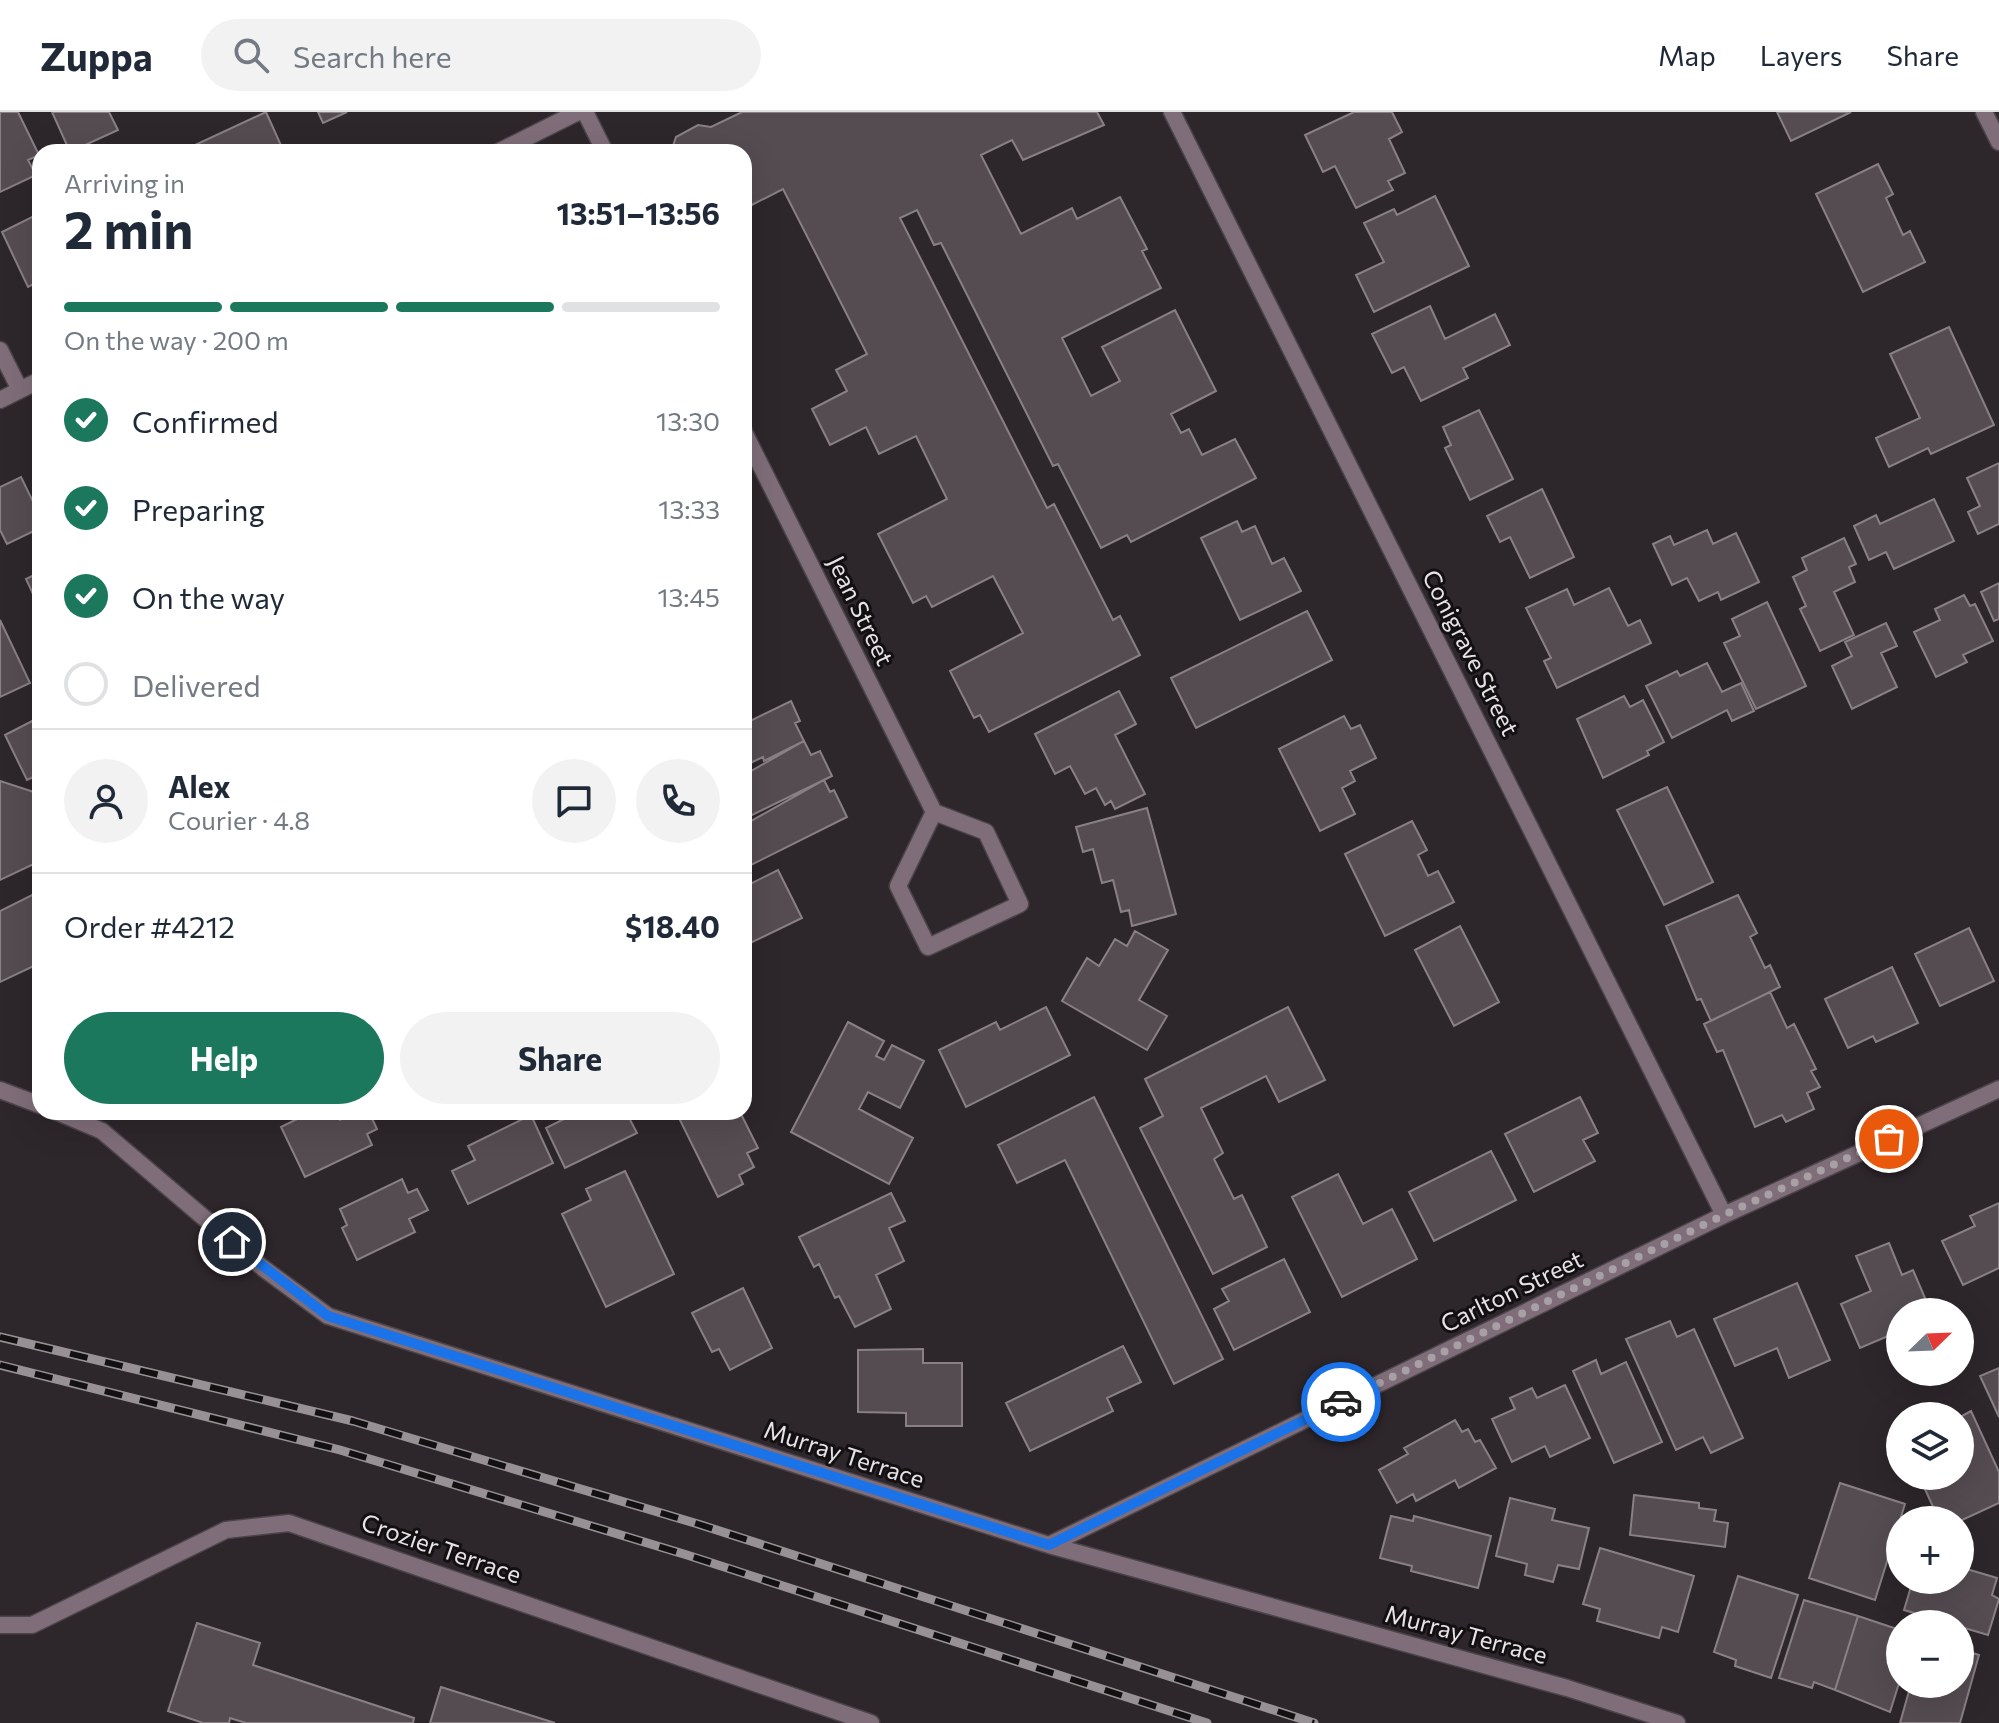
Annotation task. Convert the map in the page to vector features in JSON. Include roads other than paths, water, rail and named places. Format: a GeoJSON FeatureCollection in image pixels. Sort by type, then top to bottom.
{"type":"FeatureCollection","features":[{"type":"Feature","properties":{"kind":"street"},"geometry":{"type":"LineString","coordinates":[[514,144],[578,112]]}},
{"type":"Feature","properties":{"kind":"street"},"geometry":{"type":"LineString","coordinates":[[585,112],[601,144]]}},
{"type":"Feature","properties":{"kind":"street","name":"Conigrave Street"},"geometry":{"type":"LineString","coordinates":[[1172,112],[1724,1215]]}},
{"type":"Feature","properties":{"kind":"street"},"geometry":{"type":"LineString","coordinates":[[1984,112],[1997,132]]}},
{"type":"Feature","properties":{"kind":"street"},"geometry":{"type":"LineString","coordinates":[[0,350],[20,390]]}},
{"type":"Feature","properties":{"kind":"street"},"geometry":{"type":"LineString","coordinates":[[0,400],[32,384]]}},
{"type":"Feature","properties":{"kind":"street","name":"Jean Street"},"geometry":{"type":"LineString","coordinates":[[752,448],[934,812]]}},
{"type":"Feature","properties":{"kind":"street"},"geometry":{"type":"LineString","coordinates":[[934,812],[986,832],[1020,904],[928,947],[898,886],[934,812]]}},
{"type":"Feature","properties":{"kind":"street","name":"Carlton Street"},"geometry":{"type":"LineString","coordinates":[[1049,1545],[1724,1215],[1999,1089]]}},
{"type":"Feature","properties":{"kind":"street"},"geometry":{"type":"LineString","coordinates":[[0,1090],[32,1102]]}},
{"type":"Feature","properties":{"kind":"street","name":"Murray Terrace"},"geometry":{"type":"LineString","coordinates":[[76,1120],[102,1131],[263,1268],[328,1316],[1049,1545],[1567,1688],[1677,1723]]}},
{"type":"Feature","properties":{"kind":"street","name":"Crozier Terrace"},"geometry":{"type":"LineString","coordinates":[[0,1625],[32,1625],[226,1530],[289,1523],[871,1723]]}},
{"type":"Feature","properties":{"kind":"railway"},"geometry":{"type":"LineString","coordinates":[[0,1337],[353,1421],[698,1524],[1314,1723]]}},
{"type":"Feature","properties":{"kind":"railway"},"geometry":{"type":"LineString","coordinates":[[0,1365],[340,1450],[687,1555],[1207,1723]]}}]}
